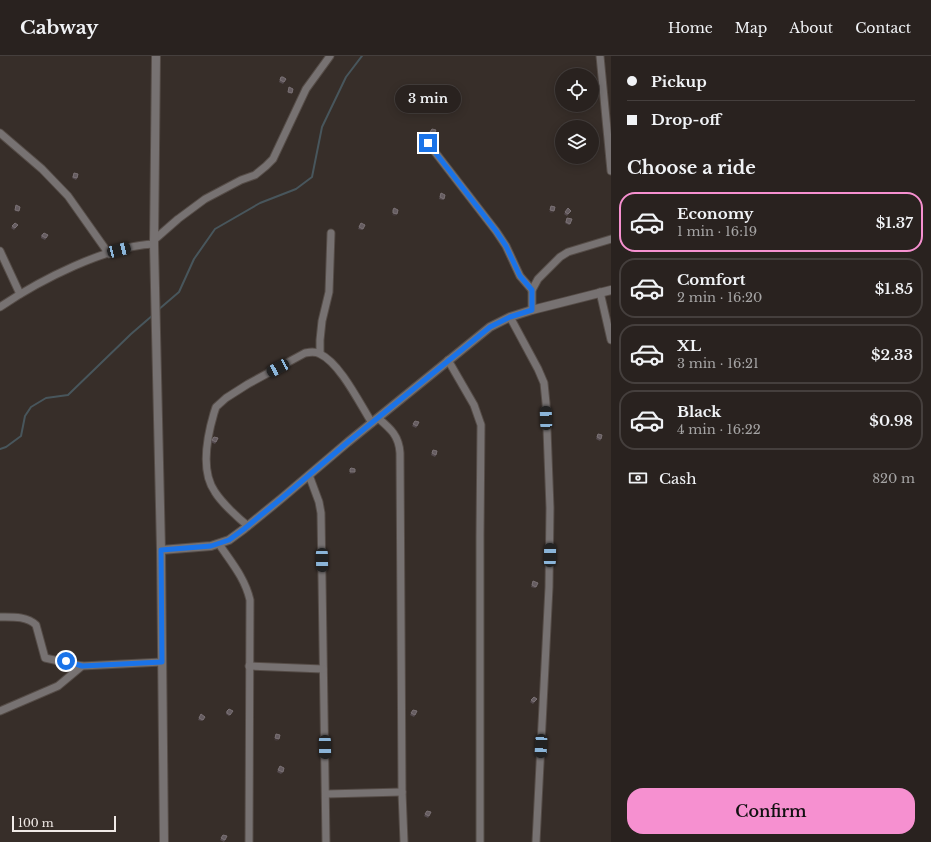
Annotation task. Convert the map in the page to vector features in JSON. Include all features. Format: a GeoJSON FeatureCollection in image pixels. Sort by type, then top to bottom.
{"type":"FeatureCollection","features":[{"type":"Feature","properties":{"kind":"street"},"geometry":{"type":"LineString","coordinates":[[156,56],[154,242],[161,550],[164,842]]}},
{"type":"Feature","properties":{"kind":"street"},"geometry":{"type":"LineString","coordinates":[[0,306],[73,267],[138,245],[154,242],[178,219],[205,199],[241,180],[255,175],[273,159],[306,89],[330,56]]}},
{"type":"Feature","properties":{"kind":"street"},"geometry":{"type":"LineString","coordinates":[[600,56],[611,171]]}},
{"type":"Feature","properties":{"kind":"street"},"geometry":{"type":"LineString","coordinates":[[0,133],[42,169],[68,196],[109,254]]}},
{"type":"Feature","properties":{"kind":"street"},"geometry":{"type":"LineString","coordinates":[[428,143],[496,231],[506,246],[520,276],[532,290]]}},
{"type":"Feature","properties":{"kind":"street"},"geometry":{"type":"LineString","coordinates":[[320,353],[322,321],[329,292],[331,233]]}},
{"type":"Feature","properties":{"kind":"street"},"geometry":{"type":"LineString","coordinates":[[532,310],[532,290],[538,279],[560,257],[568,252],[611,239]]}},
{"type":"Feature","properties":{"kind":"street"},"geometry":{"type":"LineString","coordinates":[[0,251],[20,294]]}},
{"type":"Feature","properties":{"kind":"street"},"geometry":{"type":"LineString","coordinates":[[161,550],[186,549],[219,544],[229,540],[490,327],[510,317],[532,310],[611,290]]}},
{"type":"Feature","properties":{"kind":"street"},"geometry":{"type":"LineString","coordinates":[[600,292],[611,340]]}},
{"type":"Feature","properties":{"kind":"street"},"geometry":{"type":"LineString","coordinates":[[510,317],[538,369],[544,384],[546,403],[550,508],[549,587],[536,842]]}},
{"type":"Feature","properties":{"kind":"street"},"geometry":{"type":"LineString","coordinates":[[248,526],[215,492],[206,470],[212,421],[216,407],[226,398],[248,384],[305,353],[320,353],[335,366],[375,421],[389,427],[399,444],[402,792],[404,842]]}},
{"type":"Feature","properties":{"kind":"street"},"geometry":{"type":"LineString","coordinates":[[448,360],[474,405],[481,425],[480,842]]}},
{"type":"Feature","properties":{"kind":"street"},"geometry":{"type":"LineString","coordinates":[[309,475],[319,502],[321,513],[326,842]]}},
{"type":"Feature","properties":{"kind":"street"},"geometry":{"type":"LineString","coordinates":[[219,544],[242,577],[248,589],[250,600],[249,842]]}},
{"type":"Feature","properties":{"kind":"street"},"geometry":{"type":"LineString","coordinates":[[0,617],[26,618],[36,625],[45,658],[66,661],[82,666],[162,662]]}},
{"type":"Feature","properties":{"kind":"street"},"geometry":{"type":"LineString","coordinates":[[0,711],[58,686],[82,666]]}},
{"type":"Feature","properties":{"kind":"street"},"geometry":{"type":"LineString","coordinates":[[249,666],[323,669]]}},
{"type":"Feature","properties":{"kind":"street"},"geometry":{"type":"LineString","coordinates":[[326,794],[402,792]]}},
{"type":"Feature","properties":{"kind":"building"},"geometry":{"type":"Polygon","coordinates":[[[281,77],[286,79],[284,82],[280,80],[281,77]]]}},
{"type":"Feature","properties":{"kind":"building"},"geometry":{"type":"Polygon","coordinates":[[[289,87],[293,89],[292,93],[288,92],[289,87]]]}},
{"type":"Feature","properties":{"kind":"building"},"geometry":{"type":"Polygon","coordinates":[[[432,129],[436,130],[434,134],[430,132],[432,129]]]}},
{"type":"Feature","properties":{"kind":"building"},"geometry":{"type":"Polygon","coordinates":[[[74,173],[78,174],[77,178],[73,177],[74,173]]]}},
{"type":"Feature","properties":{"kind":"building"},"geometry":{"type":"Polygon","coordinates":[[[441,193],[445,195],[444,199],[440,197],[441,193]]]}},
{"type":"Feature","properties":{"kind":"building"},"geometry":{"type":"Polygon","coordinates":[[[16,205],[20,207],[19,211],[15,210],[16,205]]]}},
{"type":"Feature","properties":{"kind":"building"},"geometry":{"type":"Polygon","coordinates":[[[551,206],[555,207],[554,211],[550,210],[551,206]]]}},
{"type":"Feature","properties":{"kind":"building"},"geometry":{"type":"Polygon","coordinates":[[[394,208],[398,210],[397,214],[393,213],[394,208]]]}},
{"type":"Feature","properties":{"kind":"building"},"geometry":{"type":"Polygon","coordinates":[[[568,208],[571,211],[568,214],[565,212],[568,208]]]}},
{"type":"Feature","properties":{"kind":"building"},"geometry":{"type":"Polygon","coordinates":[[[567,218],[572,219],[570,224],[566,222],[567,218]]]}},
{"type":"Feature","properties":{"kind":"building"},"geometry":{"type":"Polygon","coordinates":[[[15,223],[18,225],[15,228],[12,226],[15,223]]]}},
{"type":"Feature","properties":{"kind":"building"},"geometry":{"type":"Polygon","coordinates":[[[361,223],[365,225],[363,229],[359,227],[361,223]]]}},
{"type":"Feature","properties":{"kind":"building"},"geometry":{"type":"Polygon","coordinates":[[[44,233],[48,235],[46,238],[42,236],[44,233]]]}},
{"type":"Feature","properties":{"kind":"building"},"geometry":{"type":"Polygon","coordinates":[[[415,421],[419,422],[417,426],[413,424],[415,421]]]}},
{"type":"Feature","properties":{"kind":"building"},"geometry":{"type":"Polygon","coordinates":[[[598,434],[602,435],[601,439],[597,437],[598,434]]]}},
{"type":"Feature","properties":{"kind":"building"},"geometry":{"type":"Polygon","coordinates":[[[214,437],[218,438],[216,442],[212,440],[214,437]]]}},
{"type":"Feature","properties":{"kind":"building"},"geometry":{"type":"Polygon","coordinates":[[[433,450],[437,451],[436,455],[432,453],[433,450]]]}},
{"type":"Feature","properties":{"kind":"building"},"geometry":{"type":"Polygon","coordinates":[[[351,468],[355,469],[355,472],[350,472],[351,468]]]}},
{"type":"Feature","properties":{"kind":"building"},"geometry":{"type":"Polygon","coordinates":[[[533,581],[538,583],[536,587],[532,585],[533,581]]]}},
{"type":"Feature","properties":{"kind":"building"},"geometry":{"type":"Polygon","coordinates":[[[534,697],[537,699],[534,702],[531,700],[534,697]]]}},
{"type":"Feature","properties":{"kind":"building"},"geometry":{"type":"Polygon","coordinates":[[[229,709],[233,711],[230,715],[227,713],[229,709]]]}},
{"type":"Feature","properties":{"kind":"building"},"geometry":{"type":"Polygon","coordinates":[[[413,710],[417,711],[415,715],[411,713],[413,710]]]}},
{"type":"Feature","properties":{"kind":"building"},"geometry":{"type":"Polygon","coordinates":[[[201,714],[205,717],[203,720],[199,718],[201,714]]]}},
{"type":"Feature","properties":{"kind":"building"},"geometry":{"type":"Polygon","coordinates":[[[276,734],[280,735],[279,739],[275,738],[276,734]]]}},
{"type":"Feature","properties":{"kind":"building"},"geometry":{"type":"Polygon","coordinates":[[[280,766],[284,768],[283,772],[278,770],[280,766]]]}},
{"type":"Feature","properties":{"kind":"building"},"geometry":{"type":"Polygon","coordinates":[[[427,811],[431,812],[429,816],[425,814],[427,811]]]}},
{"type":"Feature","properties":{"kind":"building"},"geometry":{"type":"Polygon","coordinates":[[[223,835],[227,836],[225,840],[221,838],[223,835]]]}},
{"type":"Feature","properties":{"kind":"waterway"},"geometry":{"type":"LineString","coordinates":[[158,310],[179,292],[194,259],[215,229],[260,203],[296,189],[312,177],[322,127],[346,77],[362,56]]}},
{"type":"Feature","properties":{"kind":"waterway"},"geometry":{"type":"LineString","coordinates":[[0,449],[6,447],[21,436],[25,416],[31,407],[46,398],[68,395],[131,334],[153,315]]}},
{"type":"Feature","properties":{"kind":"route"},"geometry":{"type":"LineString","coordinates":[[66,661],[82,666],[162,662],[161,550],[211,546],[229,540],[490,327],[510,317],[532,310],[532,290],[520,276],[506,246],[428,143]]}}]}
